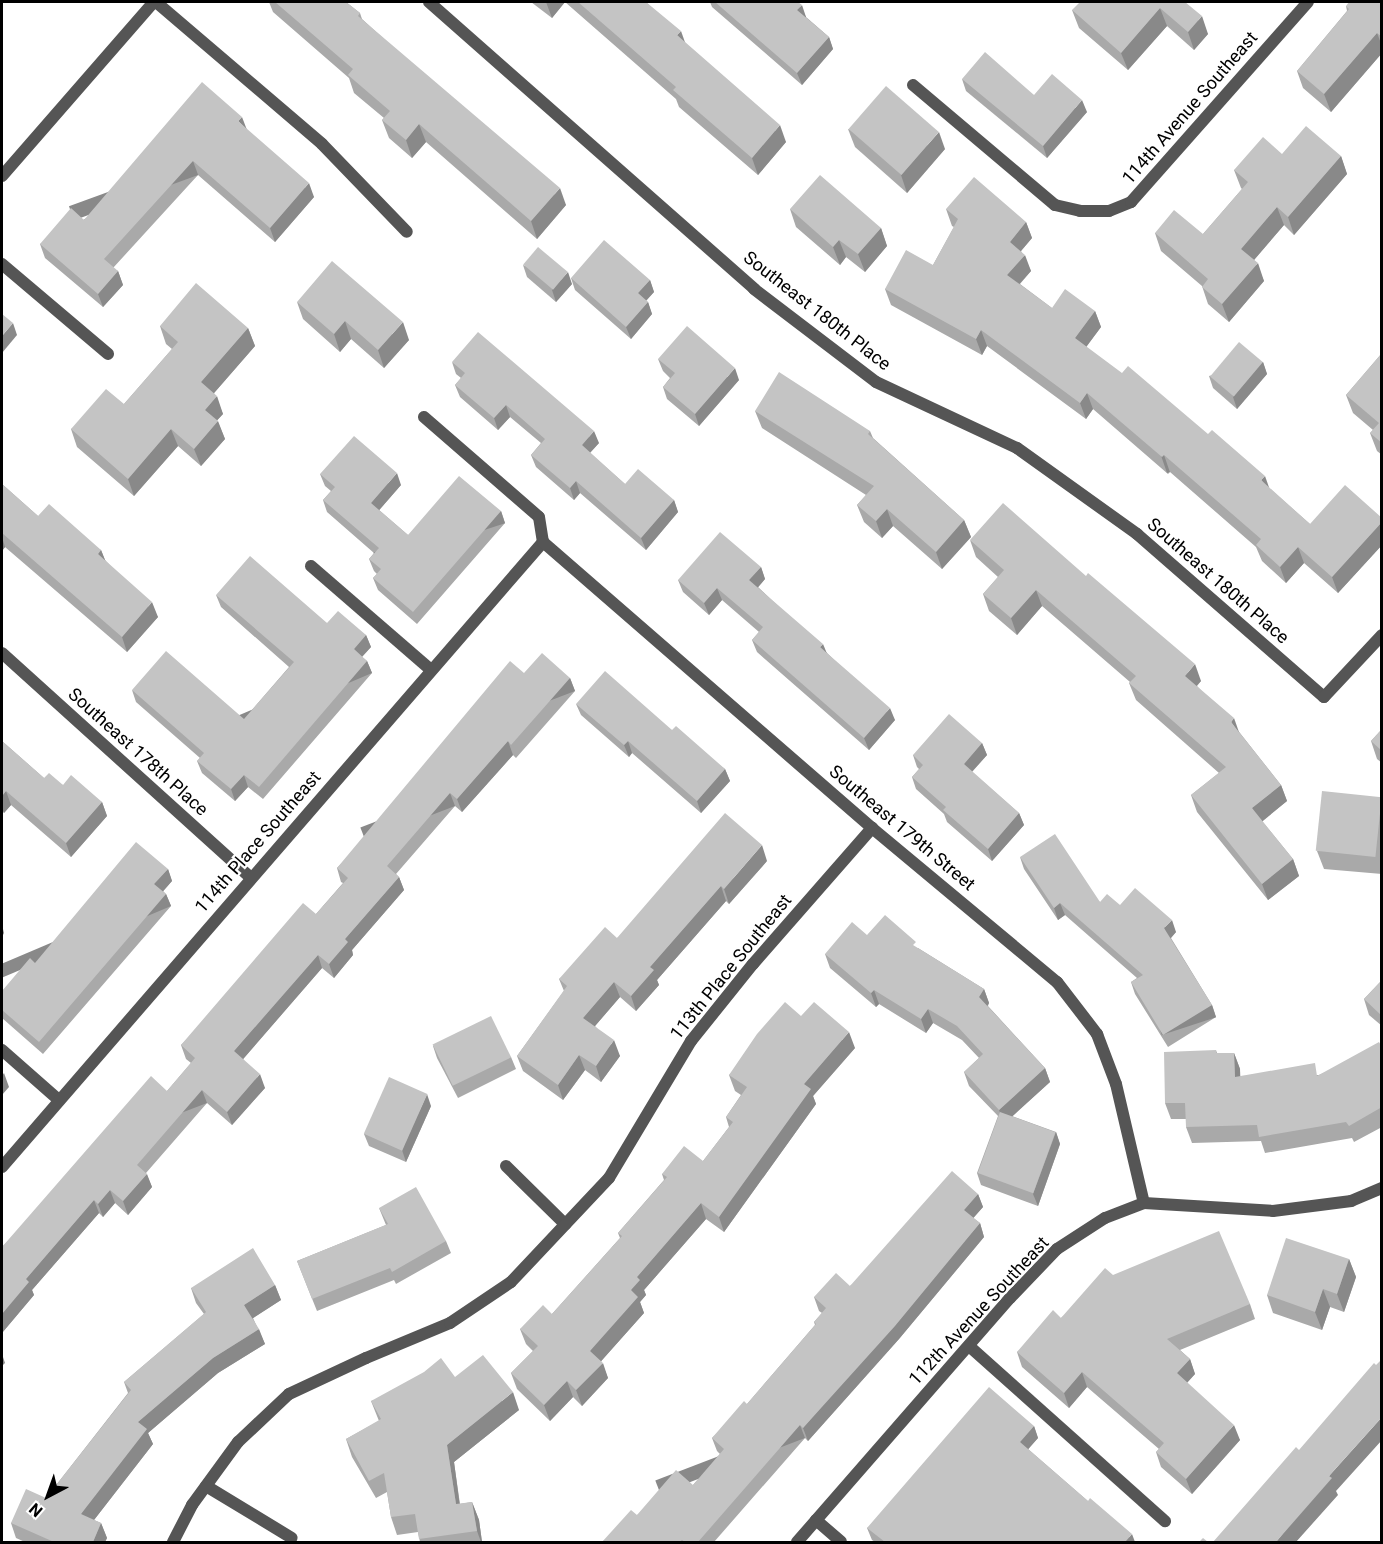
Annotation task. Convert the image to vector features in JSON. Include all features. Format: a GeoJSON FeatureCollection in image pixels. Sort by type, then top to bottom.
{"type":"FeatureCollection","features":[{"type":"Feature","properties":{"kind":"street"},"geometry":{"type":"LineString","coordinates":[[2,176],[155,2],[322,144],[407,232]]}},
{"type":"Feature","properties":{"kind":"street","name":"Southeast 180th Place"},"geometry":{"type":"LineString","coordinates":[[429,2],[754,289],[876,382],[1017,448],[1100,507],[1137,534],[1324,697],[1382,635]]}},
{"type":"Feature","properties":{"kind":"street","name":"114th Avenue Southeast"},"geometry":{"type":"LineString","coordinates":[[914,85],[1055,205],[1080,211],[1109,211],[1131,202],[1308,2]]}},
{"type":"Feature","properties":{"kind":"street"},"geometry":{"type":"LineString","coordinates":[[2,264],[108,354]]}},
{"type":"Feature","properties":{"kind":"street"},"geometry":{"type":"LineString","coordinates":[[424,417],[539,517],[543,542]]}},
{"type":"Feature","properties":{"kind":"street","name":"114th Place Southeast"},"geometry":{"type":"LineString","coordinates":[[2,1167],[543,542]]}},
{"type":"Feature","properties":{"kind":"street","name":"Southeast 179th Street"},"geometry":{"type":"LineString","coordinates":[[543,542],[872,828],[1057,982],[1096,1034],[1116,1084],[1144,1203]]}},
{"type":"Feature","properties":{"kind":"street"},"geometry":{"type":"LineString","coordinates":[[311,566],[431,670]]}},
{"type":"Feature","properties":{"kind":"street","name":"Southeast 178th Place"},"geometry":{"type":"LineString","coordinates":[[2,653],[251,878]]}},
{"type":"Feature","properties":{"kind":"street","name":"113th Place Southeast"},"geometry":{"type":"LineString","coordinates":[[173,1542],[192,1504],[238,1442],[289,1394],[366,1358],[450,1323],[511,1282],[609,1178],[691,1041],[753,964],[872,828]]}},
{"type":"Feature","properties":{"kind":"street"},"geometry":{"type":"LineString","coordinates":[[2,1050],[59,1100]]}},
{"type":"Feature","properties":{"kind":"street"},"geometry":{"type":"LineString","coordinates":[[506,1166],[565,1224]]}},
{"type":"Feature","properties":{"kind":"street","name":"112th Avenue Southeast"},"geometry":{"type":"LineString","coordinates":[[797,1542],[969,1346],[1058,1249],[1105,1218],[1144,1203],[1273,1211],[1351,1201],[1382,1188]]}},
{"type":"Feature","properties":{"kind":"street"},"geometry":{"type":"LineString","coordinates":[[969,1346],[1165,1521]]}},
{"type":"Feature","properties":{"kind":"street"},"geometry":{"type":"LineString","coordinates":[[206,1486],[292,1538]]}},
{"type":"Feature","properties":{"kind":"street"},"geometry":{"type":"LineString","coordinates":[[816,1520],[841,1542]]}},
{"type":"Feature","properties":{"kind":"building"},"geometry":{"type":"Polygon","coordinates":[[[275,2],[346,2],[360,13],[358,16],[560,188],[531,221],[419,124],[406,140],[382,120],[390,111],[348,75],[353,69],[275,2]]]}},
{"type":"Feature","properties":{"kind":"building"},"geometry":{"type":"Polygon","coordinates":[[[578,2],[646,2],[681,31],[677,35],[780,125],[752,158],[673,90],[676,87],[578,2]]]}},
{"type":"Feature","properties":{"kind":"building"},"geometry":{"type":"Polygon","coordinates":[[[715,2],[798,2],[802,5],[797,10],[829,37],[797,73],[715,2]]]}},
{"type":"Feature","properties":{"kind":"building"},"geometry":{"type":"Polygon","coordinates":[[[1080,2],[1185,2],[1202,16],[1188,32],[1160,8],[1121,53],[1072,10],[1080,2]]]}},
{"type":"Feature","properties":{"kind":"building"},"geometry":{"type":"Polygon","coordinates":[[[1349,2],[1382,2],[1382,37],[1377,33],[1324,94],[1297,71],[1349,9],[1346,6],[1349,2]]]}},
{"type":"Feature","properties":{"kind":"building"},"geometry":{"type":"Polygon","coordinates":[[[985,52],[1034,95],[1052,74],[1082,100],[1043,146],[962,79],[985,52]]]}},
{"type":"Feature","properties":{"kind":"building"},"geometry":{"type":"Polygon","coordinates":[[[202,82],[242,117],[238,121],[309,183],[270,228],[193,161],[104,259],[118,271],[98,294],[40,244],[71,208],[84,220],[202,82]]]}},
{"type":"Feature","properties":{"kind":"building"},"geometry":{"type":"Polygon","coordinates":[[[886,86],[939,132],[901,175],[849,129],[886,86]]]}},
{"type":"Feature","properties":{"kind":"building"},"geometry":{"type":"Polygon","coordinates":[[[1306,126],[1341,156],[1288,217],[1277,207],[1241,249],[1258,263],[1222,304],[1202,287],[1208,279],[1155,233],[1174,210],[1203,234],[1248,182],[1234,170],[1263,137],[1282,154],[1306,126]]]}},
{"type":"Feature","properties":{"kind":"building"},"geometry":{"type":"Polygon","coordinates":[[[820,175],[881,228],[858,254],[839,240],[833,247],[790,209],[820,175]]]}},
{"type":"Feature","properties":{"kind":"building"},"geometry":{"type":"Polygon","coordinates":[[[974,177],[1026,222],[1010,242],[1025,255],[1007,275],[1052,308],[1065,289],[1095,311],[1075,338],[1122,373],[1128,366],[1208,434],[1212,430],[1265,476],[1261,480],[1310,524],[1345,485],[1382,518],[1382,522],[1332,577],[1298,547],[1280,567],[1256,545],[1261,539],[1164,455],[1162,457],[1087,393],[1080,403],[981,330],[976,339],[885,289],[906,250],[933,265],[958,219],[946,209],[974,177]]]}},
{"type":"Feature","properties":{"kind":"building"},"geometry":{"type":"Polygon","coordinates":[[[604,240],[650,280],[638,293],[648,302],[626,327],[571,278],[604,240]]]}},
{"type":"Feature","properties":{"kind":"building"},"geometry":{"type":"Polygon","coordinates":[[[538,247],[568,272],[553,290],[523,265],[538,247]]]}},
{"type":"Feature","properties":{"kind":"building"},"geometry":{"type":"Polygon","coordinates":[[[332,261],[403,322],[378,350],[345,321],[334,334],[297,302],[332,261]]]}},
{"type":"Feature","properties":{"kind":"building"},"geometry":{"type":"Polygon","coordinates":[[[196,283],[248,328],[201,382],[217,396],[205,410],[218,421],[194,449],[171,429],[128,479],[71,429],[106,389],[124,404],[178,342],[160,326],[196,283]]]}},
{"type":"Feature","properties":{"kind":"building"},"geometry":{"type":"Polygon","coordinates":[[[2,314],[13,323],[2,336],[2,314]]]}},
{"type":"Feature","properties":{"kind":"building"},"geometry":{"type":"Polygon","coordinates":[[[687,326],[735,368],[695,414],[663,387],[675,373],[658,359],[687,326]]]}},
{"type":"Feature","properties":{"kind":"building"},"geometry":{"type":"Polygon","coordinates":[[[478,332],[594,431],[582,445],[625,484],[638,469],[674,500],[641,538],[576,481],[570,488],[531,455],[545,439],[506,405],[494,418],[455,385],[465,373],[452,362],[478,332]]]}},
{"type":"Feature","properties":{"kind":"building"},"geometry":{"type":"Polygon","coordinates":[[[1239,342],[1263,362],[1234,396],[1210,376],[1239,342]]]}},
{"type":"Feature","properties":{"kind":"building"},"geometry":{"type":"Polygon","coordinates":[[[1382,353],[1382,443],[1370,433],[1379,423],[1346,395],[1382,353]]]}},
{"type":"Feature","properties":{"kind":"building"},"geometry":{"type":"Polygon","coordinates":[[[779,372],[870,431],[868,434],[964,520],[936,552],[887,509],[876,521],[857,505],[874,486],[755,411],[779,372]]]}},
{"type":"Feature","properties":{"kind":"building"},"geometry":{"type":"Polygon","coordinates":[[[354,436],[397,473],[371,503],[408,535],[459,476],[501,511],[413,612],[373,578],[381,569],[369,559],[379,548],[323,500],[335,487],[320,474],[354,436]]]}},
{"type":"Feature","properties":{"kind":"building"},"geometry":{"type":"Polygon","coordinates":[[[2,484],[38,516],[49,504],[101,550],[98,554],[152,602],[122,637],[2,533],[2,484]]]}},
{"type":"Feature","properties":{"kind":"building"},"geometry":{"type":"Polygon","coordinates":[[[1003,503],[1086,576],[1088,573],[1195,664],[1185,676],[1234,718],[1231,722],[1281,785],[1252,808],[1293,859],[1262,884],[1191,795],[1226,767],[1129,683],[1136,676],[1036,590],[1011,618],[983,594],[1004,570],[970,540],[1003,503]]]}},
{"type":"Feature","properties":{"kind":"building"},"geometry":{"type":"Polygon","coordinates":[[[720,532],[761,567],[749,580],[823,644],[820,647],[890,708],[864,738],[752,640],[763,627],[717,588],[704,603],[678,580],[720,532]]]}},
{"type":"Feature","properties":{"kind":"building"},"geometry":{"type":"Polygon","coordinates":[[[250,556],[327,623],[338,611],[366,635],[354,649],[367,661],[259,787],[244,775],[231,789],[197,761],[204,753],[132,690],[166,651],[244,719],[294,662],[216,595],[250,556]]]}},
{"type":"Feature","properties":{"kind":"building"},"geometry":{"type":"Polygon","coordinates":[[[542,653],[570,678],[511,745],[508,741],[457,799],[450,793],[387,866],[399,877],[345,939],[348,942],[329,964],[318,955],[234,1051],[260,1074],[227,1112],[202,1090],[137,1165],[147,1174],[123,1201],[110,1190],[98,1204],[94,1200],[26,1279],[29,1282],[2,1314],[2,1247],[151,1076],[167,1091],[195,1058],[181,1045],[303,903],[316,914],[348,878],[337,868],[510,661],[524,673],[542,653]]]}},
{"type":"Feature","properties":{"kind":"building"},"geometry":{"type":"Polygon","coordinates":[[[605,671],[672,730],[676,726],[725,769],[697,801],[628,741],[624,745],[576,704],[605,671]]]}},
{"type":"Feature","properties":{"kind":"building"},"geometry":{"type":"Polygon","coordinates":[[[949,714],[982,743],[964,764],[1019,813],[988,849],[943,810],[946,807],[912,777],[923,765],[913,755],[949,714]]]}},
{"type":"Feature","properties":{"kind":"building"},"geometry":{"type":"Polygon","coordinates":[[[1382,729],[1382,751],[1371,741],[1382,729]]]}},
{"type":"Feature","properties":{"kind":"building"},"geometry":{"type":"Polygon","coordinates":[[[2,741],[44,778],[49,773],[63,785],[71,775],[102,802],[66,843],[6,791],[2,796],[2,741]]]}},
{"type":"Feature","properties":{"kind":"building"},"geometry":{"type":"Polygon","coordinates":[[[1322,791],[1382,797],[1375,857],[1316,851],[1322,791]]]}},
{"type":"Feature","properties":{"kind":"building"},"geometry":{"type":"Polygon","coordinates":[[[725,813],[762,845],[724,889],[721,886],[650,967],[654,970],[631,996],[614,982],[583,1018],[614,1040],[596,1066],[579,1055],[558,1085],[517,1056],[567,986],[559,979],[605,927],[617,938],[725,813]]]}},
{"type":"Feature","properties":{"kind":"building"},"geometry":{"type":"Polygon","coordinates":[[[1055,834],[1100,902],[1107,894],[1120,905],[1135,888],[1172,920],[1164,928],[1212,1005],[1163,1035],[1131,982],[1143,975],[1060,903],[1054,908],[1020,857],[1055,834]]]}},
{"type":"Feature","properties":{"kind":"building"},"geometry":{"type":"Polygon","coordinates":[[[136,842],[168,869],[154,884],[166,894],[39,1042],[2,1010],[2,991],[30,958],[35,963],[136,842]]]}},
{"type":"Feature","properties":{"kind":"building"},"geometry":{"type":"Polygon","coordinates":[[[885,915],[916,942],[913,945],[984,989],[979,997],[1045,1068],[999,1110],[964,1072],[983,1054],[957,1026],[928,1009],[921,1019],[874,990],[871,993],[825,954],[852,922],[867,935],[885,915]]]}},
{"type":"Feature","properties":{"kind":"building"},"geometry":{"type":"Polygon","coordinates":[[[1382,980],[1382,1016],[1364,999],[1382,980]]]}},
{"type":"Feature","properties":{"kind":"building"},"geometry":{"type":"Polygon","coordinates":[[[785,1002],[801,1016],[814,1002],[849,1032],[804,1084],[811,1089],[719,1217],[701,1203],[637,1277],[640,1280],[631,1290],[638,1297],[590,1351],[603,1363],[576,1390],[567,1381],[544,1405],[511,1373],[538,1346],[520,1329],[543,1305],[552,1314],[622,1236],[618,1233],[667,1177],[662,1174],[684,1146],[703,1161],[733,1122],[726,1117],[747,1087],[729,1075],[757,1034],[785,1002]]]}},
{"type":"Feature","properties":{"kind":"building"},"geometry":{"type":"Polygon","coordinates":[[[491,1016],[511,1057],[453,1086],[433,1044],[491,1016]]]}},
{"type":"Feature","properties":{"kind":"building"},"geometry":{"type":"Polygon","coordinates":[[[1379,1042],[1382,1047],[1382,1107],[1349,1126],[1346,1122],[1259,1137],[1257,1125],[1186,1127],[1185,1103],[1165,1103],[1164,1052],[1216,1050],[1216,1053],[1234,1053],[1235,1077],[1315,1063],[1317,1076],[1379,1042]]]}},
{"type":"Feature","properties":{"kind":"building"},"geometry":{"type":"Polygon","coordinates":[[[389,1077],[427,1094],[402,1151],[364,1134],[389,1077]]]}},
{"type":"Feature","properties":{"kind":"building"},"geometry":{"type":"Polygon","coordinates":[[[1000,1112],[1055,1132],[1033,1193],[978,1173],[1000,1112]]]}},
{"type":"Feature","properties":{"kind":"building"},"geometry":{"type":"Polygon","coordinates":[[[952,1171],[978,1194],[964,1210],[980,1223],[895,1326],[803,1428],[800,1425],[698,1542],[682,1540],[679,1542],[602,1542],[631,1510],[637,1515],[676,1470],[693,1485],[724,1449],[712,1438],[744,1401],[747,1404],[816,1324],[814,1322],[826,1308],[814,1297],[836,1273],[850,1286],[952,1171]]]}},
{"type":"Feature","properties":{"kind":"building"},"geometry":{"type":"Polygon","coordinates":[[[416,1187],[446,1241],[392,1272],[390,1268],[312,1299],[297,1261],[388,1224],[379,1208],[416,1187]]]}},
{"type":"Feature","properties":{"kind":"building"},"geometry":{"type":"Polygon","coordinates":[[[1219,1231],[1250,1304],[1167,1339],[1190,1359],[1177,1373],[1234,1425],[1186,1479],[1156,1452],[1164,1443],[1082,1372],[1064,1393],[1017,1352],[1053,1310],[1061,1318],[1105,1268],[1113,1275],[1219,1231]]]}},
{"type":"Feature","properties":{"kind":"building"},"geometry":{"type":"Polygon","coordinates":[[[1286,1238],[1349,1259],[1337,1294],[1323,1289],[1315,1312],[1267,1295],[1286,1238]]]}},
{"type":"Feature","properties":{"kind":"building"},"geometry":{"type":"Polygon","coordinates":[[[253,1248],[275,1285],[244,1305],[259,1329],[213,1358],[138,1422],[147,1429],[81,1514],[101,1523],[93,1542],[54,1542],[11,1523],[26,1489],[46,1498],[131,1390],[124,1382],[206,1312],[191,1288],[253,1248]]]}},
{"type":"Feature","properties":{"kind":"building"},"geometry":{"type":"Polygon","coordinates":[[[483,1355],[513,1392],[447,1445],[456,1504],[472,1502],[477,1531],[419,1539],[415,1514],[391,1517],[384,1473],[369,1481],[346,1439],[381,1419],[371,1401],[424,1372],[441,1358],[455,1377],[483,1355]]]}},
{"type":"Feature","properties":{"kind":"building"},"geometry":{"type":"Polygon","coordinates":[[[1382,1359],[1382,1417],[1329,1476],[1332,1478],[1276,1542],[1213,1542],[1296,1447],[1299,1450],[1374,1363],[1376,1365],[1382,1359]]]}},
{"type":"Feature","properties":{"kind":"building"},"geometry":{"type":"Polygon","coordinates":[[[989,1387],[1034,1426],[1020,1442],[1088,1501],[1090,1498],[1132,1534],[1125,1542],[885,1542],[867,1528],[989,1387]]]}}]}
